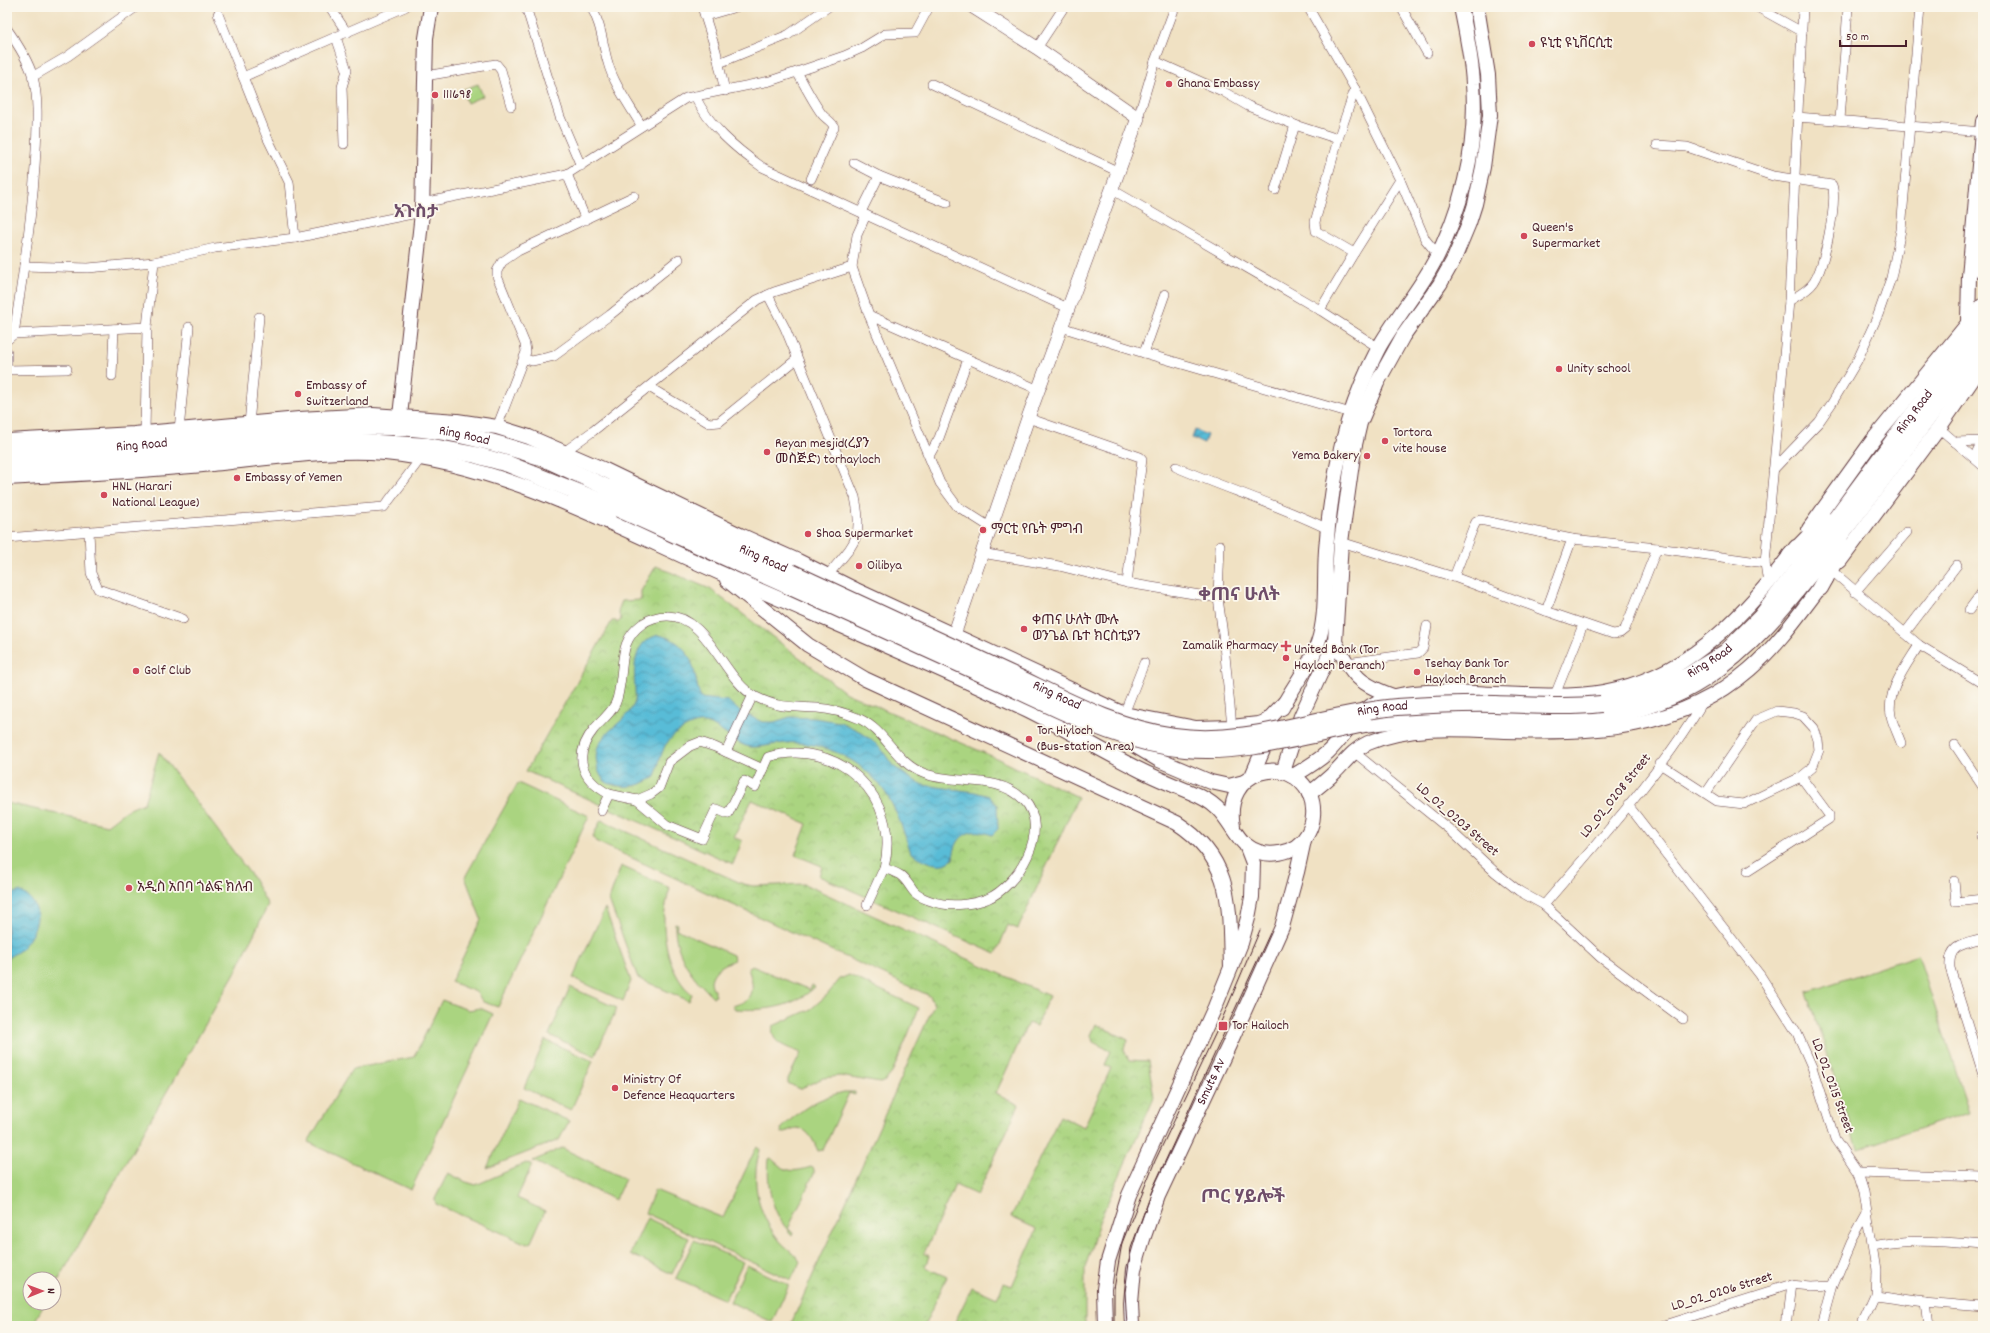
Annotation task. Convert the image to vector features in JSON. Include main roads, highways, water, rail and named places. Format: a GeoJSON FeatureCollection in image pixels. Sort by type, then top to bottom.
{"type":"FeatureCollection","features":[{"type":"Feature","properties":{"kind":"highway","name":"Ring Road"},"geometry":{"type":"LineString","coordinates":[[7,454],[118,448],[296,431],[378,427],[412,428],[455,434],[512,448],[543,458],[590,479],[789,579],[1084,721],[1128,738],[1164,746],[1206,750],[1239,749],[1365,724],[1431,717],[1563,720],[1603,710],[1629,698],[1687,676],[1726,652],[1760,618],[1820,541],[1976,323]]}},
{"type":"Feature","properties":{"kind":"highway","name":"Ring Road"},"geometry":{"type":"LineString","coordinates":[[1603,710],[1632,710],[1688,689],[1724,665],[1745,648],[1779,612],[1873,493],[1983,343]]}},
{"type":"Feature","properties":{"kind":"highway","name":"Ring Road"},"geometry":{"type":"LineString","coordinates":[[7,466],[107,461],[276,445],[370,441],[428,446],[476,455],[508,464],[560,485]]}},
{"type":"Feature","properties":{"kind":"highway"},"geometry":{"type":"LineString","coordinates":[[590,479],[643,490]]}},
{"type":"Feature","properties":{"kind":"highway"},"geometry":{"type":"LineString","coordinates":[[560,485],[608,520]]}},
{"type":"Feature","properties":{"kind":"highway"},"geometry":{"type":"LineString","coordinates":[[560,485],[789,579]]}},
{"type":"Feature","properties":{"kind":"highway"},"geometry":{"type":"LineString","coordinates":[[1790,556],[1857,488]]}},
{"type":"Feature","properties":{"kind":"highway"},"geometry":{"type":"LineString","coordinates":[[1820,588],[1832,563],[1862,516],[1873,493]]}},
{"type":"Feature","properties":{"kind":"main road"},"geometry":{"type":"LineString","coordinates":[[420,208],[418,37],[423,7]]}},
{"type":"Feature","properties":{"kind":"main road"},"geometry":{"type":"LineString","coordinates":[[398,415],[420,208],[426,38],[431,7]]}},
{"type":"Feature","properties":{"kind":"main road"},"geometry":{"type":"LineString","coordinates":[[1288,774],[1301,716],[1335,642],[1341,542],[1341,483],[1351,413],[1365,375],[1379,348],[1438,255],[1463,188],[1472,138],[1474,84],[1461,7]]}},
{"type":"Feature","properties":{"kind":"main road"},"geometry":{"type":"LineString","coordinates":[[1093,700],[1115,727],[1137,747],[1159,760],[1211,782],[1230,786],[1248,779],[1267,771],[1288,774],[1302,784],[1309,794],[1313,806],[1313,818],[1310,829],[1304,840],[1294,848],[1282,853],[1270,854],[1257,851],[1246,845],[1238,836],[1233,826],[1231,814],[1232,802],[1236,791],[1248,779],[1286,701],[1308,663],[1320,636],[1323,620],[1328,528],[1341,483],[1354,449],[1360,423],[1377,382],[1403,336],[1440,284],[1454,259],[1469,224],[1484,167],[1490,115],[1488,75],[1477,7]]}},
{"type":"Feature","properties":{"kind":"main road"},"geometry":{"type":"LineString","coordinates":[[1976,323],[1969,276],[1983,128]]}},
{"type":"Feature","properties":{"kind":"main road"},"geometry":{"type":"LineString","coordinates":[[1983,224],[1980,265],[1983,273]]}},
{"type":"Feature","properties":{"kind":"main road"},"geometry":{"type":"LineString","coordinates":[[1288,774],[1328,752],[1356,720],[1373,705],[1382,700],[1411,694],[1438,693],[1555,696],[1616,690],[1677,665],[1696,653],[1737,619],[1768,584],[1790,556],[1873,440],[1976,323],[1983,304]]}},
{"type":"Feature","properties":{"kind":"main road"},"geometry":{"type":"LineString","coordinates":[[1309,794],[1334,773],[1354,752],[1367,744],[1389,736],[1418,731],[1447,729],[1548,732],[1616,728],[1666,716],[1703,701],[1728,686],[1750,668],[1788,630],[1939,428],[1983,364]]}},
{"type":"Feature","properties":{"kind":"main road"},"geometry":{"type":"LineString","coordinates":[[7,441],[145,433],[300,419],[398,415],[497,427],[529,437],[564,452],[1124,714],[1196,728],[1232,727],[1258,724],[1267,721],[1286,701]]}},
{"type":"Feature","properties":{"kind":"main road","name":"Ring Road"},"geometry":{"type":"LineString","coordinates":[[7,478],[177,468],[342,453],[373,452],[421,458],[484,472],[608,520],[719,572],[905,653],[1034,713],[1142,771],[1201,797],[1221,810],[1233,826]]}},
{"type":"Feature","properties":{"kind":"main road"},"geometry":{"type":"LineString","coordinates":[[719,572],[745,596],[808,645],[865,680],[1177,822],[1192,832],[1204,844],[1224,881],[1229,906],[1231,967]]}},
{"type":"Feature","properties":{"kind":"main road"},"geometry":{"type":"LineString","coordinates":[[1335,642],[1347,663],[1365,685],[1396,697]]}},
{"type":"Feature","properties":{"kind":"main road","name":"Smuts Av"},"geometry":{"type":"LineString","coordinates":[[1132,1326],[1131,1303],[1134,1269],[1158,1196],[1229,1046],[1282,926],[1304,840]]}},
{"type":"Feature","properties":{"kind":"main road","name":"Smuts Av"},"geometry":{"type":"LineString","coordinates":[[1105,1326],[1104,1289],[1108,1261],[1129,1195],[1181,1085],[1241,943],[1252,901],[1253,863],[1246,845]]}},
{"type":"Feature","properties":{"kind":"water"},"geometry":{"type":"Polygon","coordinates":[[[1195,430],[1207,435],[1204,443],[1192,438],[1195,430]]]}},
{"type":"Feature","properties":{"kind":"water"},"geometry":{"type":"Polygon","coordinates":[[[658,635],[674,640],[685,650],[692,664],[701,698],[728,701],[738,710],[762,722],[774,722],[790,717],[814,718],[840,722],[861,732],[880,747],[893,766],[923,785],[975,792],[989,796],[997,805],[998,829],[992,835],[984,832],[971,832],[965,835],[960,838],[957,844],[953,859],[943,864],[932,863],[911,853],[897,814],[885,792],[868,773],[847,758],[823,748],[798,743],[756,747],[745,746],[719,729],[703,723],[683,729],[671,738],[661,755],[655,777],[634,786],[617,786],[604,781],[598,769],[596,757],[598,748],[607,733],[628,713],[634,704],[635,663],[639,650],[642,644],[648,639],[658,635]]]}},
{"type":"Feature","properties":{"kind":"water"},"geometry":{"type":"Polygon","coordinates":[[[20,891],[34,904],[37,912],[37,919],[35,927],[26,943],[7,959],[7,896],[20,891]]]}},
{"type":"Feature","properties":{"kind":"tram line"},"geometry":{"type":"LineString","coordinates":[[1114,1326],[1114,1289],[1122,1243],[1155,1161],[1220,1024],[1260,930]]}},
{"type":"Feature","properties":{"kind":"tram line"},"geometry":{"type":"LineString","coordinates":[[1127,1326],[1125,1292],[1131,1248],[1153,1188],[1270,933]]}},
{"type":"Feature","properties":{"kind":"place","name":"ዩኒቲ ዩኒቨርሲቲ"},"geometry":{"type":"Point","coordinates":[1532,44]}},
{"type":"Feature","properties":{"kind":"place","name":"Ghana Embassy"},"geometry":{"type":"Point","coordinates":[1169,84]}},
{"type":"Feature","properties":{"kind":"place","name":"111698"},"geometry":{"type":"Point","coordinates":[435,95]}},
{"type":"Feature","properties":{"kind":"place","name":"Queen's Supermarket"},"geometry":{"type":"Point","coordinates":[1524,236]}},
{"type":"Feature","properties":{"kind":"place","name":"Unity school"},"geometry":{"type":"Point","coordinates":[1559,369]}},
{"type":"Feature","properties":{"kind":"place","name":"Embassy of Switzerland"},"geometry":{"type":"Point","coordinates":[298,394]}},
{"type":"Feature","properties":{"kind":"place","name":"Tortora vite house"},"geometry":{"type":"Point","coordinates":[1385,441]}},
{"type":"Feature","properties":{"kind":"place","name":"Reyan mesjid(ረያን መስጅድ) torhayloch"},"geometry":{"type":"Point","coordinates":[767,452]}},
{"type":"Feature","properties":{"kind":"place","name":"Yema Bakery"},"geometry":{"type":"Point","coordinates":[1367,456]}},
{"type":"Feature","properties":{"kind":"place","name":"Embassy of Yemen"},"geometry":{"type":"Point","coordinates":[237,478]}},
{"type":"Feature","properties":{"kind":"place","name":"HNL (Harari National League)"},"geometry":{"type":"Point","coordinates":[104,495]}},
{"type":"Feature","properties":{"kind":"place","name":"ማርቲ የቤት ምግብ"},"geometry":{"type":"Point","coordinates":[983,530]}},
{"type":"Feature","properties":{"kind":"place","name":"Shoa Supermarket"},"geometry":{"type":"Point","coordinates":[808,534]}},
{"type":"Feature","properties":{"kind":"place","name":"Oilibya"},"geometry":{"type":"Point","coordinates":[859,566]}},
{"type":"Feature","properties":{"kind":"place","name":"ቀጠና ሁለት ሙሉ ወንጌል ቤተ ክርስቲያን"},"geometry":{"type":"Point","coordinates":[1024,629]}},
{"type":"Feature","properties":{"kind":"place","name":"Zamalik Pharmacy"},"geometry":{"type":"Point","coordinates":[1286,646]}},
{"type":"Feature","properties":{"kind":"place","name":"United Bank (Tor Hayloch Beranch)"},"geometry":{"type":"Point","coordinates":[1286,658]}},
{"type":"Feature","properties":{"kind":"place","name":"Golf Club"},"geometry":{"type":"Point","coordinates":[136,671]}},
{"type":"Feature","properties":{"kind":"place","name":"Tsehay Bank Tor Hayloch Branch"},"geometry":{"type":"Point","coordinates":[1417,672]}},
{"type":"Feature","properties":{"kind":"place","name":"Tor Hiyloch (Bus-station Area)"},"geometry":{"type":"Point","coordinates":[1029,739]}},
{"type":"Feature","properties":{"kind":"place","name":"አዲስ አበባ ጎልፍ ክለብ"},"geometry":{"type":"Point","coordinates":[129,888]}},
{"type":"Feature","properties":{"kind":"place","name":"Tor Hailoch"},"geometry":{"type":"Point","coordinates":[1223,1026]}},
{"type":"Feature","properties":{"kind":"place","name":"Ministry Of Defence Heaquarters"},"geometry":{"type":"Point","coordinates":[615,1088]}},
{"type":"Feature","properties":{"kind":"district","name":"አጉስታ"},"geometry":{"type":"Point","coordinates":[416,213]}},
{"type":"Feature","properties":{"kind":"district","name":"ቀጠና ሁለት"},"geometry":{"type":"Point","coordinates":[1239,596]}},
{"type":"Feature","properties":{"kind":"district","name":"ጦር ሃይሎች"},"geometry":{"type":"Point","coordinates":[1243,1198]}}]}
